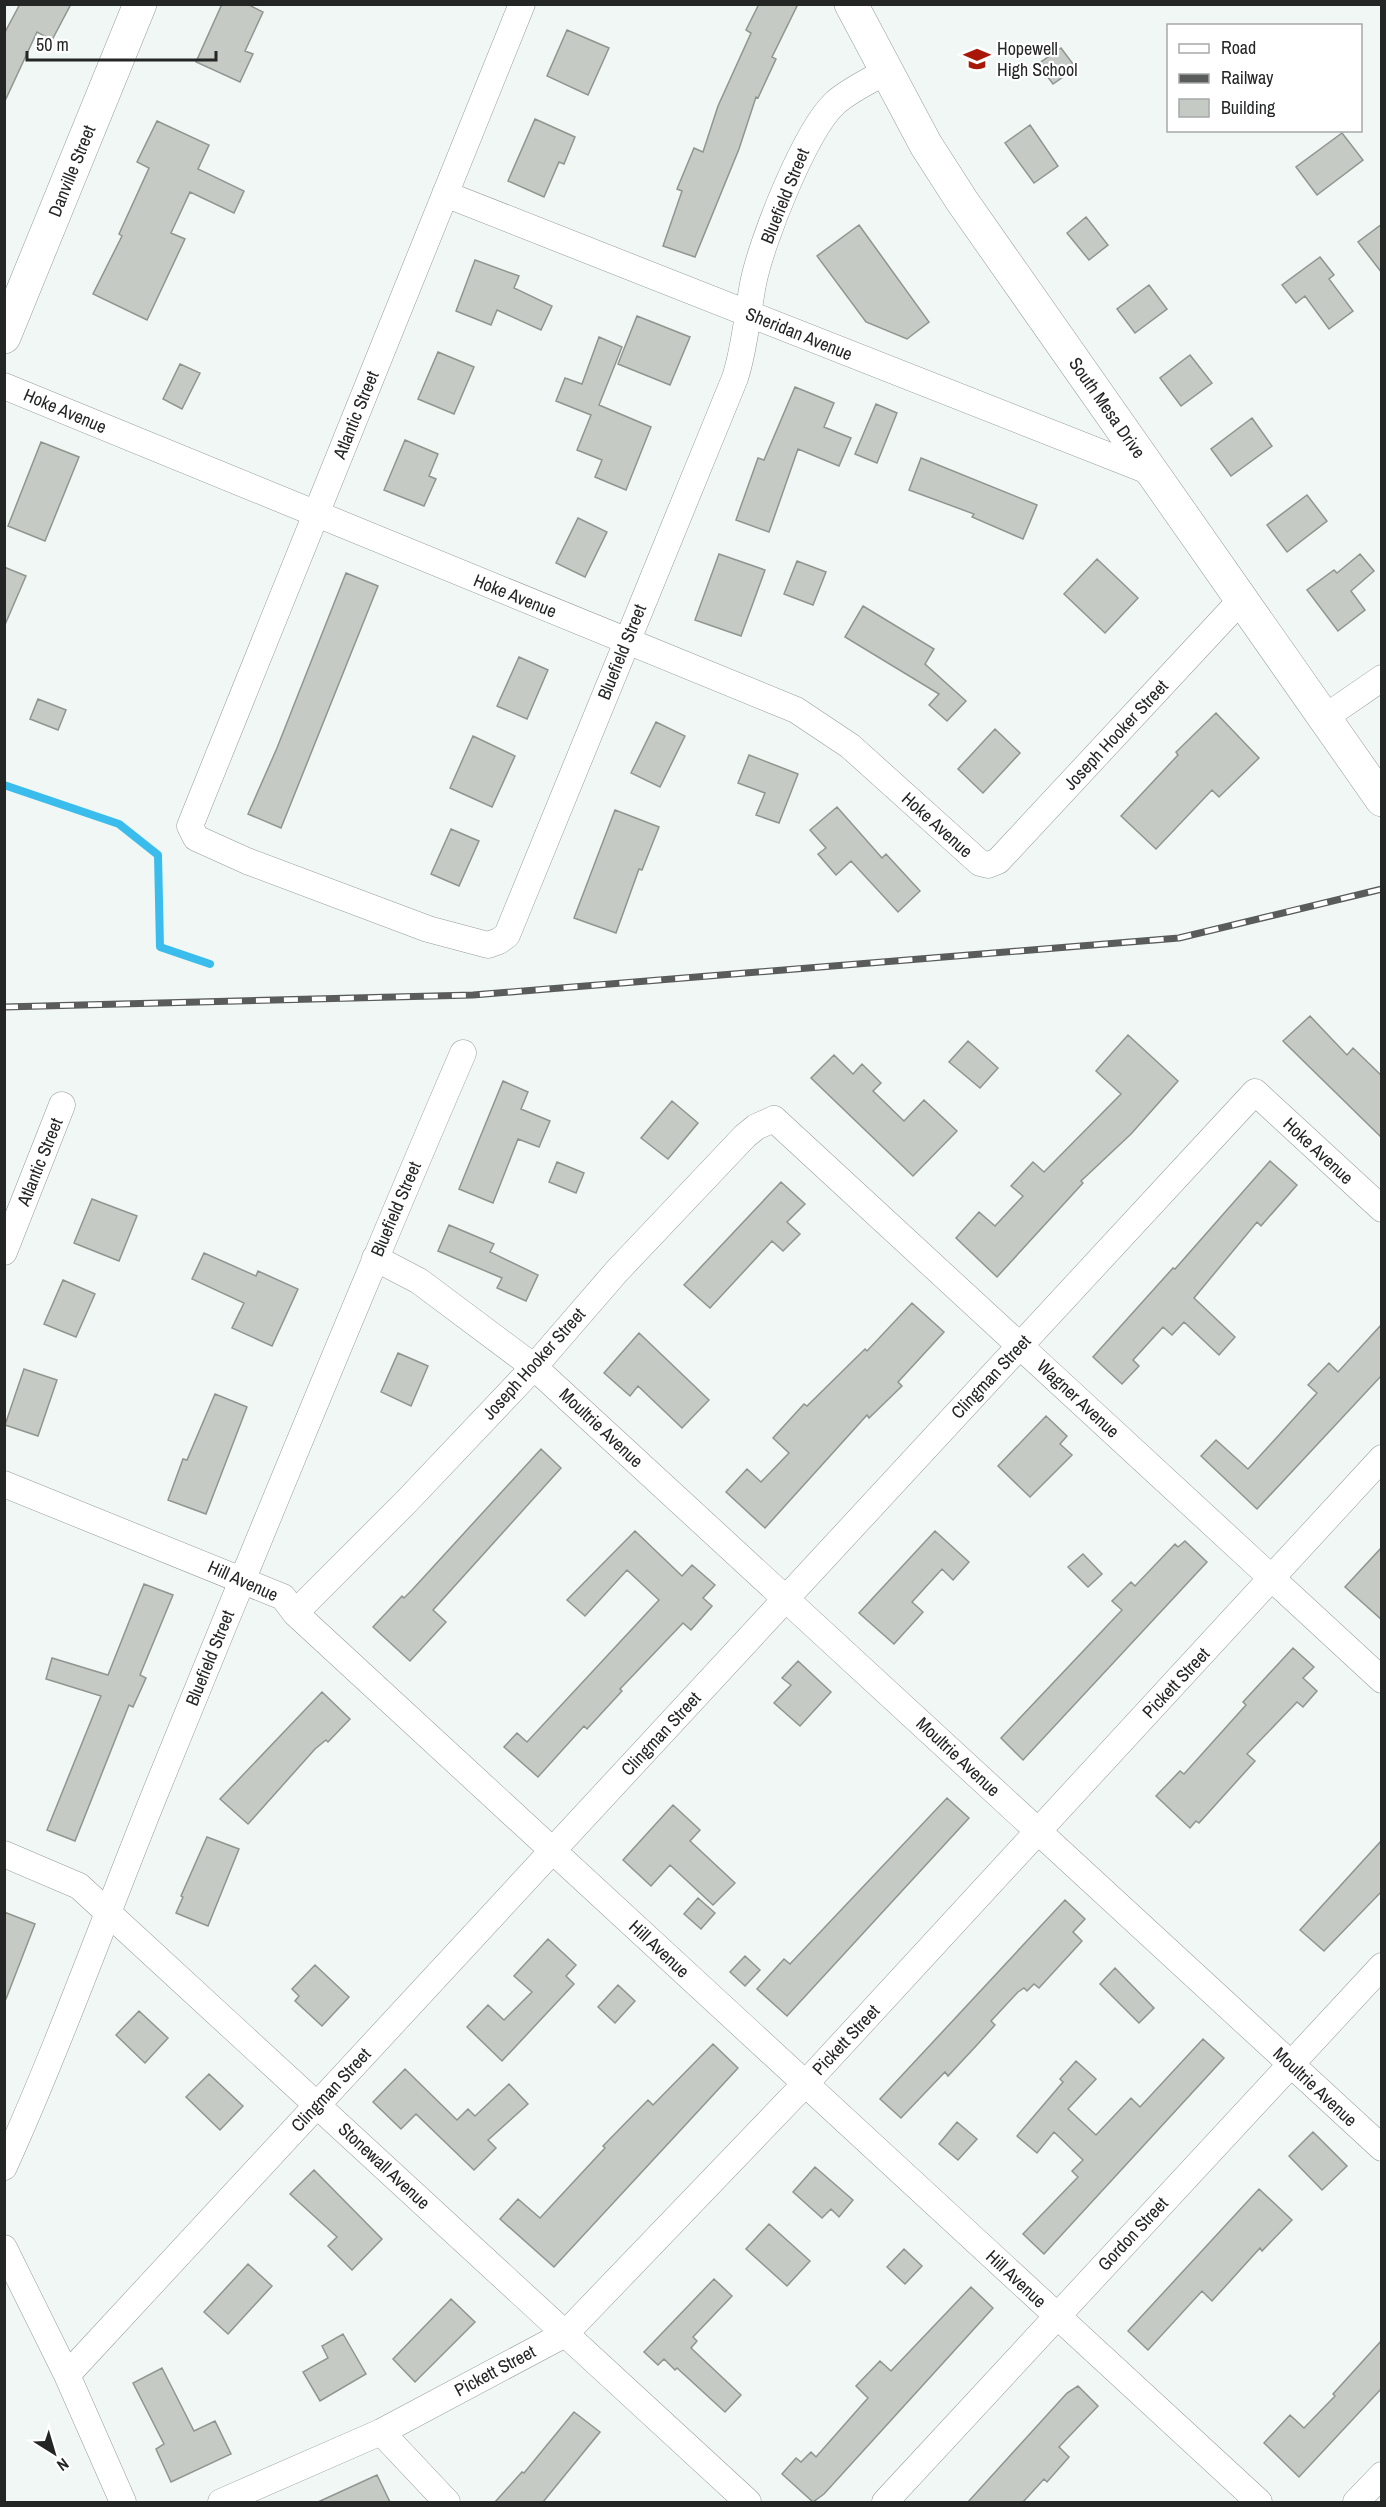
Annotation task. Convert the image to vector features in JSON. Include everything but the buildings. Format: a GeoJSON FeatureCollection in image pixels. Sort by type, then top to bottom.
{"type":"FeatureCollection","features":[{"type":"Feature","properties":{"kind":"main road","name":"Danville Street"},"geometry":{"type":"LineString","coordinates":[[4,337],[140,4]]}},
{"type":"Feature","properties":{"kind":"main road","name":"South Mesa Drive"},"geometry":{"type":"LineString","coordinates":[[851,4],[926,146],[962,201],[1382,800]]}},
{"type":"Feature","properties":{"kind":"street","name":"Atlantic Street"},"geometry":{"type":"LineString","coordinates":[[190,826],[522,4]]}},
{"type":"Feature","properties":{"kind":"street","name":"Bluefield Street"},"geometry":{"type":"LineString","coordinates":[[190,826],[196,838],[335,896],[428,929],[488,945],[500,941],[507,935],[735,378],[742,356],[748,314],[762,253],[807,141],[818,122],[837,102],[886,71]]}},
{"type":"Feature","properties":{"kind":"street","name":"Sheridan Avenue"},"geometry":{"type":"LineString","coordinates":[[445,194],[1153,473]]}},
{"type":"Feature","properties":{"kind":"street","name":"Hoke Avenue"},"geometry":{"type":"LineString","coordinates":[[4,386],[315,515],[773,700],[824,726],[850,746],[973,859],[988,865]]}},
{"type":"Feature","properties":{"kind":"street","name":"Joseph Hooker Street"},"geometry":{"type":"LineString","coordinates":[[988,865],[998,861],[1241,600]]}},
{"type":"Feature","properties":{"kind":"street"},"geometry":{"type":"LineString","coordinates":[[1324,718],[1382,678]]}},
{"type":"Feature","properties":{"kind":"street","name":"Bluefield Street"},"geometry":{"type":"LineString","coordinates":[[4,2167],[66,2022],[242,1580],[375,1258],[463,1053]]}},
{"type":"Feature","properties":{"kind":"street","name":"Hoke Avenue"},"geometry":{"type":"LineString","coordinates":[[1255,1092],[1382,1209]]}},
{"type":"Feature","properties":{"kind":"street","name":"Clingman Street"},"geometry":{"type":"LineString","coordinates":[[67,2375],[1255,1092]]}},
{"type":"Feature","properties":{"kind":"street","name":"Atlantic Street"},"geometry":{"type":"LineString","coordinates":[[4,1252],[62,1105]]}},
{"type":"Feature","properties":{"kind":"street","name":"Joseph Hooker Street"},"geometry":{"type":"LineString","coordinates":[[295,1613],[406,1502],[534,1367],[617,1271],[745,1136],[756,1126],[774,1119]]}},
{"type":"Feature","properties":{"kind":"street","name":"Wagner Avenue"},"geometry":{"type":"LineString","coordinates":[[774,1119],[1382,1680]]}},
{"type":"Feature","properties":{"kind":"street","name":"Moultrie Avenue"},"geometry":{"type":"LineString","coordinates":[[375,1258],[419,1281],[534,1367],[1382,2148]]}},
{"type":"Feature","properties":{"kind":"street","name":"Pickett Street"},"geometry":{"type":"LineString","coordinates":[[221,2502],[381,2433],[565,2334],[805,2084],[1382,1458]]}},
{"type":"Feature","properties":{"kind":"street","name":"Hill Avenue"},"geometry":{"type":"LineString","coordinates":[[4,1484],[283,1597],[295,1613],[1259,2502]]}},
{"type":"Feature","properties":{"kind":"street","name":"Stonewall Avenue"},"geometry":{"type":"LineString","coordinates":[[4,1854],[80,1886],[748,2502]]}},
{"type":"Feature","properties":{"kind":"street","name":"Gordon Street"},"geometry":{"type":"LineString","coordinates":[[885,2502],[1382,1966]]}},
{"type":"Feature","properties":{"kind":"street"},"geometry":{"type":"LineString","coordinates":[[4,2248],[67,2375],[123,2502]]}},
{"type":"Feature","properties":{"kind":"street"},"geometry":{"type":"LineString","coordinates":[[381,2433],[447,2502]]}},
{"type":"Feature","properties":{"kind":"street"},"geometry":{"type":"LineString","coordinates":[[1356,2502],[1382,2475]]}},
{"type":"Feature","properties":{"kind":"waterway"},"geometry":{"type":"LineString","coordinates":[[4,785],[119,824],[158,855],[160,947],[210,964]]}},
{"type":"Feature","properties":{"kind":"railway"},"geometry":{"type":"LineString","coordinates":[[4,1007],[473,995],[1179,938],[1382,889]]}},
{"type":"Feature","properties":{"kind":"place","name":"Hopewell High School"},"geometry":{"type":"Point","coordinates":[977,59]}}]}
